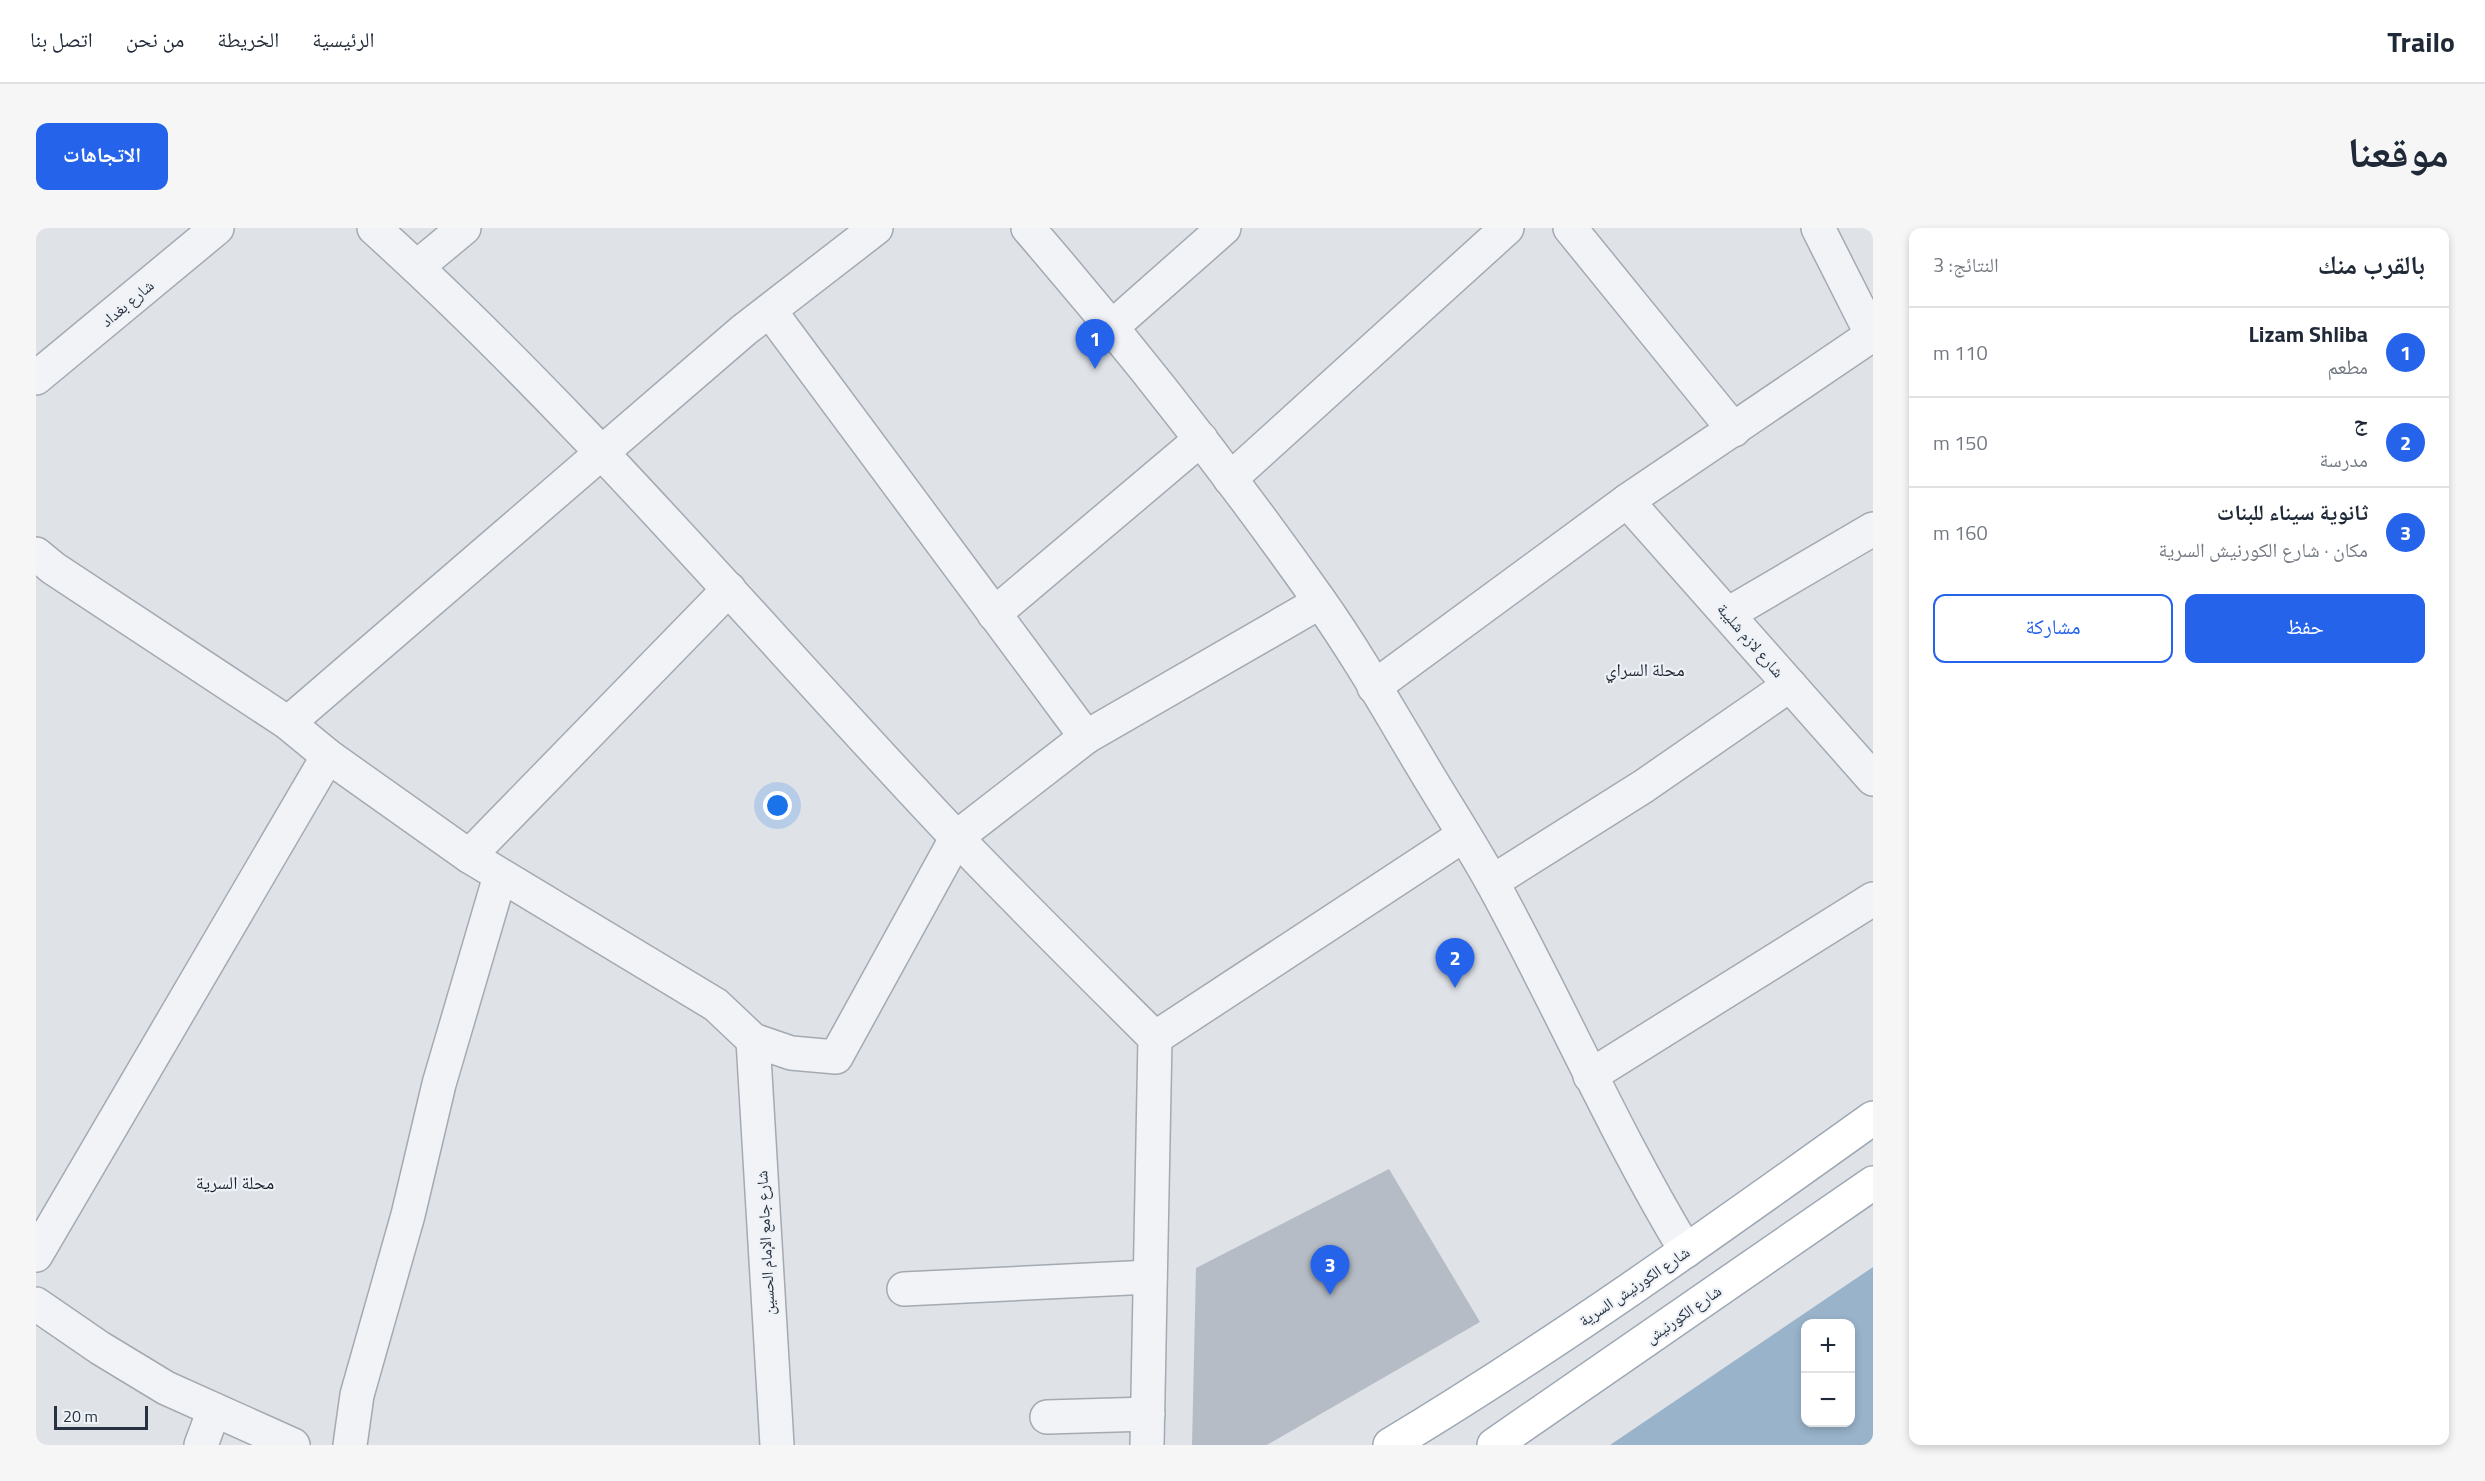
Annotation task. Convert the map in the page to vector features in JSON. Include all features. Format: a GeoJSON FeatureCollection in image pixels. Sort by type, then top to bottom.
{"type":"FeatureCollection","features":[{"type":"Feature","properties":{"kind":"main road","name":"شارع الكورنيش السرية"},"geometry":{"type":"LineString","coordinates":[[1390,1445],[1449,1410],[1686,1251],[1873,1118]]}},
{"type":"Feature","properties":{"kind":"main road","name":"شارع الكورنيش"},"geometry":{"type":"LineString","coordinates":[[1494,1445],[1873,1183]]}},
{"type":"Feature","properties":{"kind":"street","name":"شارع بغداد"},"geometry":{"type":"LineString","coordinates":[[36,378],[217,228]]}},
{"type":"Feature","properties":{"kind":"street"},"geometry":{"type":"LineString","coordinates":[[374,228],[417,267],[602,451],[957,837],[1155,1038],[1147,1430],[1047,1417]]}},
{"type":"Feature","properties":{"kind":"street"},"geometry":{"type":"LineString","coordinates":[[417,267],[464,228]]}},
{"type":"Feature","properties":{"kind":"street"},"geometry":{"type":"LineString","coordinates":[[288,723],[744,330],[876,228]]}},
{"type":"Feature","properties":{"kind":"street"},"geometry":{"type":"LineString","coordinates":[[1028,228],[1113,326],[1201,439],[1320,602],[1492,882],[1590,1076],[1656,1201],[1686,1251]]}},
{"type":"Feature","properties":{"kind":"street"},"geometry":{"type":"LineString","coordinates":[[1113,326],[1224,228]]}},
{"type":"Feature","properties":{"kind":"street"},"geometry":{"type":"LineString","coordinates":[[1230,479],[1507,228]]}},
{"type":"Feature","properties":{"kind":"street"},"geometry":{"type":"LineString","coordinates":[[1570,228],[1734,430]]}},
{"type":"Feature","properties":{"kind":"street"},"geometry":{"type":"LineString","coordinates":[[1374,687],[1627,501],[1872,336],[1863,292],[1818,228]]}},
{"type":"Feature","properties":{"kind":"street"},"geometry":{"type":"LineString","coordinates":[[770,311],[1086,737]]}},
{"type":"Feature","properties":{"kind":"street"},"geometry":{"type":"LineString","coordinates":[[994,614],[1201,439]]}},
{"type":"Feature","properties":{"kind":"street","name":"شارع لازم شليبة"},"geometry":{"type":"LineString","coordinates":[[1627,501],[1873,779]]}},
{"type":"Feature","properties":{"kind":"street"},"geometry":{"type":"LineString","coordinates":[[1728,614],[1873,529]]}},
{"type":"Feature","properties":{"kind":"street"},"geometry":{"type":"LineString","coordinates":[[42,569],[288,723],[327,756],[469,856],[716,1005],[753,1040],[791,1053],[836,1057],[957,837],[1086,737],[1320,602]]}},
{"type":"Feature","properties":{"kind":"street"},"geometry":{"type":"LineString","coordinates":[[469,856],[729,589]]}},
{"type":"Feature","properties":{"kind":"street"},"geometry":{"type":"LineString","coordinates":[[1492,882],[1644,786],[1790,685]]}},
{"type":"Feature","properties":{"kind":"street"},"geometry":{"type":"LineString","coordinates":[[36,1255],[327,756]]}},
{"type":"Feature","properties":{"kind":"street"},"geometry":{"type":"LineString","coordinates":[[1155,1038],[1464,835]]}},
{"type":"Feature","properties":{"kind":"street"},"geometry":{"type":"LineString","coordinates":[[350,1445],[357,1395],[408,1215],[439,1084],[500,876]]}},
{"type":"Feature","properties":{"kind":"street"},"geometry":{"type":"LineString","coordinates":[[1590,1076],[1873,899]]}},
{"type":"Feature","properties":{"kind":"street","name":"شارع جامع الإمام الحسين"},"geometry":{"type":"LineString","coordinates":[[753,1040],[777,1445]]}},
{"type":"Feature","properties":{"kind":"street"},"geometry":{"type":"LineString","coordinates":[[904,1289],[1150,1277]]}},
{"type":"Feature","properties":{"kind":"street"},"geometry":{"type":"LineString","coordinates":[[36,1304],[100,1348],[157,1382],[293,1445]]}},
{"type":"Feature","properties":{"kind":"street"},"geometry":{"type":"LineString","coordinates":[[201,1445],[214,1410]]}},
{"type":"Feature","properties":{"kind":"water"},"geometry":{"type":"Polygon","coordinates":[[[1873,1267],[1873,1445],[1610,1445],[1873,1267]]]}},
{"type":"Feature","properties":{"kind":"building"},"geometry":{"type":"Polygon","coordinates":[[[1389,1169],[1480,1322],[1267,1445],[1192,1445],[1196,1268],[1389,1169]]]}},
{"type":"Feature","properties":{"kind":"place","name":"Lizam Shliba"},"geometry":{"type":"Point","coordinates":[1095,369]}},
{"type":"Feature","properties":{"kind":"place","name":"ج"},"geometry":{"type":"Point","coordinates":[1455,988]}},
{"type":"Feature","properties":{"kind":"place","name":"ثانوية سيناء للبنات"},"geometry":{"type":"Point","coordinates":[1330,1295]}},
{"type":"Feature","properties":{"kind":"district","name":"محلة السراي"},"geometry":{"type":"Point","coordinates":[1645,669]}},
{"type":"Feature","properties":{"kind":"district","name":"محلة السرية"},"geometry":{"type":"Point","coordinates":[235,1182]}}]}
